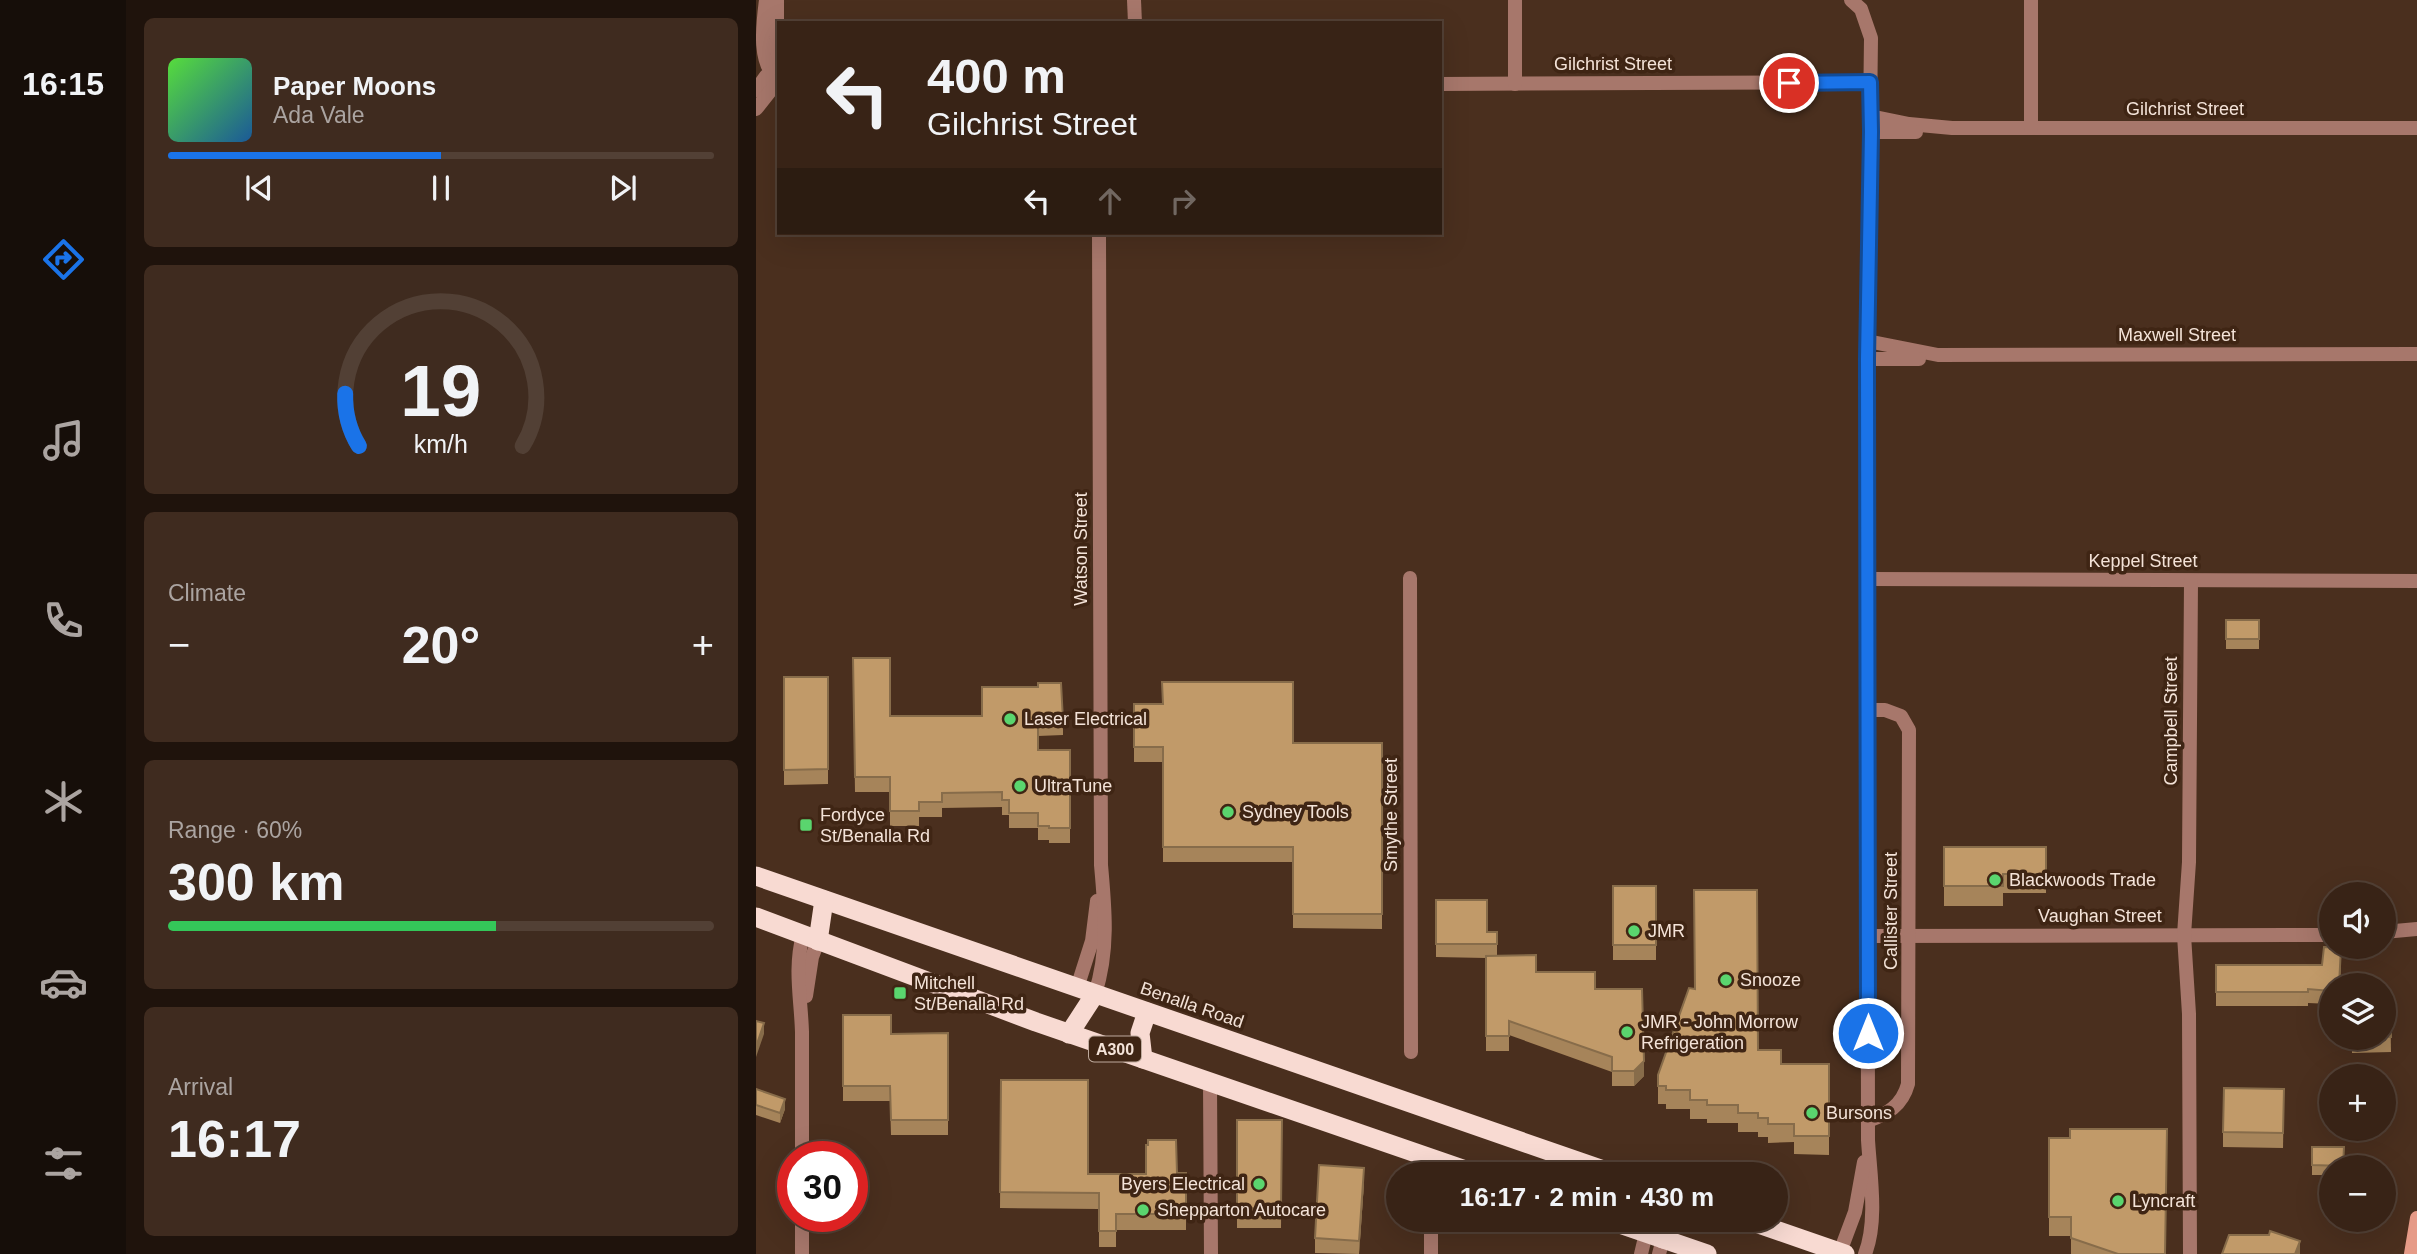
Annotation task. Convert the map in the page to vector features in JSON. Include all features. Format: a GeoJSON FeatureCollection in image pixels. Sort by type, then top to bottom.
{"type":"FeatureCollection","features":[{"type":"Feature","properties":{"kind":"highway","name":"Benalla Road"},"geometry":{"type":"LineString","coordinates":[[756,877],[1580,1162]]}},
{"type":"Feature","properties":{"kind":"highway"},"geometry":{"type":"LineString","coordinates":[[811,938],[824,900]]}},
{"type":"Feature","properties":{"kind":"highway","name":"A300"},"geometry":{"type":"LineString","coordinates":[[756,917],[1419,1162]]}},
{"type":"Feature","properties":{"kind":"highway"},"geometry":{"type":"LineString","coordinates":[[1069,1034],[1086,991]]}},
{"type":"Feature","properties":{"kind":"highway"},"geometry":{"type":"LineString","coordinates":[[1143,1059],[1140,1033],[1147,1012]]}},
{"type":"Feature","properties":{"kind":"highway"},"geometry":{"type":"LineString","coordinates":[[1782,1232],[1842,1253]]}},
{"type":"Feature","properties":{"kind":"highway"},"geometry":{"type":"LineString","coordinates":[[1658,1233],[1707,1254]]}},
{"type":"Feature","properties":{"kind":"main road"},"geometry":{"type":"LineString","coordinates":[[2411,1254],[2417,1218]]}},
{"type":"Feature","properties":{"kind":"street"},"geometry":{"type":"LineString","coordinates":[[766,0],[765,62],[777,74]]}},
{"type":"Feature","properties":{"kind":"street"},"geometry":{"type":"LineString","coordinates":[[778,0],[778,21]]}},
{"type":"Feature","properties":{"kind":"street"},"geometry":{"type":"LineString","coordinates":[[1135,0],[1135,21]]}},
{"type":"Feature","properties":{"kind":"street"},"geometry":{"type":"LineString","coordinates":[[1515,0],[1515,84]]}},
{"type":"Feature","properties":{"kind":"street","name":"Callister Street"},"geometry":{"type":"LineString","coordinates":[[1852,0],[1861,9],[1871,37],[1867,341],[1868,1140],[1871,1212],[1865,1254]]}},
{"type":"Feature","properties":{"kind":"street"},"geometry":{"type":"LineString","coordinates":[[2031,0],[2031,128]]}},
{"type":"Feature","properties":{"kind":"street"},"geometry":{"type":"LineString","coordinates":[[756,109],[777,74],[777,51]]}},
{"type":"Feature","properties":{"kind":"street"},"geometry":{"type":"LineString","coordinates":[[756,90],[777,74]]}},
{"type":"Feature","properties":{"kind":"street","name":"Gilchrist Street"},"geometry":{"type":"LineString","coordinates":[[1442,83],[1870,82]]}},
{"type":"Feature","properties":{"kind":"street","name":"Gilchrist Street"},"geometry":{"type":"LineString","coordinates":[[1870,116],[1909,124],[1952,128],[2417,128]]}},
{"type":"Feature","properties":{"kind":"street","name":"Gilchrist Street"},"geometry":{"type":"LineString","coordinates":[[1871,132],[1931,132],[1952,128]]}},
{"type":"Feature","properties":{"kind":"street","name":"Watson Street"},"geometry":{"type":"LineString","coordinates":[[1086,991],[1100,978],[1106,928],[1101,865],[1099,235]]}},
{"type":"Feature","properties":{"kind":"street","name":"Maxwell Street"},"geometry":{"type":"LineString","coordinates":[[1867,341],[1938,355],[2417,354]]}},
{"type":"Feature","properties":{"kind":"street","name":"Maxwell Street"},"geometry":{"type":"LineString","coordinates":[[1867,359],[1919,359],[1938,355]]}},
{"type":"Feature","properties":{"kind":"street","name":"Smythe Street"},"geometry":{"type":"LineString","coordinates":[[1410,578],[1411,1052]]}},
{"type":"Feature","properties":{"kind":"street","name":"Keppel Street"},"geometry":{"type":"LineString","coordinates":[[1868,579],[2417,581]]}},
{"type":"Feature","properties":{"kind":"street","name":"Campbell Street"},"geometry":{"type":"LineString","coordinates":[[2190,581],[2190,1254]]}},
{"type":"Feature","properties":{"kind":"street","name":"Callister Street"},"geometry":{"type":"LineString","coordinates":[[1868,710],[1885,710],[1901,716],[1909,730],[1910,936],[1908,1084],[1901,1102],[1884,1115],[1868,1121]]}},
{"type":"Feature","properties":{"kind":"street"},"geometry":{"type":"LineString","coordinates":[[2396,932],[2417,929]]}},
{"type":"Feature","properties":{"kind":"street","name":"Vaughan Street"},"geometry":{"type":"LineString","coordinates":[[1868,936],[2319,935]]}},
{"type":"Feature","properties":{"kind":"street"},"geometry":{"type":"LineString","coordinates":[[2396,935],[2417,938]]}},
{"type":"Feature","properties":{"kind":"street"},"geometry":{"type":"LineString","coordinates":[[802,1141],[802,1028],[811,938]]}},
{"type":"Feature","properties":{"kind":"street"},"geometry":{"type":"LineString","coordinates":[[1210,1083],[1211,1254]]}},
{"type":"Feature","properties":{"kind":"street","name":"Callister Street"},"geometry":{"type":"LineString","coordinates":[[1842,1253],[1855,1212],[1868,1140]]}},
{"type":"Feature","properties":{"kind":"street"},"geometry":{"type":"LineString","coordinates":[[802,1232],[802,1254]]}},
{"type":"Feature","properties":{"kind":"street"},"geometry":{"type":"LineString","coordinates":[[1431,1254],[1432,1232]]}},
{"type":"Feature","properties":{"kind":"street"},"geometry":{"type":"LineString","coordinates":[[1641,1254],[1658,1233]]}},
{"type":"Feature","properties":{"kind":"building"},"geometry":{"type":"Polygon","coordinates":[[[2226,620],[2259,620],[2259,639],[2226,639],[2226,620]]]}},
{"type":"Feature","properties":{"kind":"building"},"geometry":{"type":"Polygon","coordinates":[[[853,658],[890,658],[890,716],[982,716],[982,687],[1038,687],[1038,683],[1061,683],[1063,720],[1038,721],[1038,750],[1070,750],[1070,828],[1038,826],[1038,813],[1009,813],[1009,800],[1002,800],[1002,792],[942,793],[942,802],[919,802],[919,811],[890,811],[890,777],[855,777],[853,658]]]}},
{"type":"Feature","properties":{"kind":"building"},"geometry":{"type":"Polygon","coordinates":[[[784,677],[828,677],[828,769],[784,770],[784,677]]]}},
{"type":"Feature","properties":{"kind":"building"},"geometry":{"type":"Polygon","coordinates":[[[1162,682],[1293,682],[1293,743],[1382,743],[1382,914],[1293,914],[1293,847],[1163,847],[1163,747],[1134,747],[1134,704],[1163,704],[1162,682]]]}},
{"type":"Feature","properties":{"kind":"building"},"geometry":{"type":"Polygon","coordinates":[[[1944,847],[2046,847],[2046,874],[2003,874],[2003,886],[1944,886],[1944,847]]]}},
{"type":"Feature","properties":{"kind":"building","name":"JMR"},"geometry":{"type":"Polygon","coordinates":[[[1613,886],[1656,886],[1656,945],[1613,945],[1613,886]]]}},
{"type":"Feature","properties":{"kind":"building","name":"Snooze"},"geometry":{"type":"Polygon","coordinates":[[[1694,890],[1757,890],[1758,1050],[1781,1050],[1781,1064],[1829,1064],[1829,1136],[1794,1136],[1794,1124],[1768,1124],[1768,1118],[1758,1118],[1758,1113],[1738,1113],[1738,1105],[1707,1105],[1707,1100],[1690,1100],[1690,1090],[1666,1090],[1666,1086],[1658,1086],[1658,1075],[1689,988],[1695,989],[1694,890]]]}},
{"type":"Feature","properties":{"kind":"building"},"geometry":{"type":"Polygon","coordinates":[[[1436,900],[1487,900],[1487,932],[1497,932],[1497,944],[1436,944],[1436,900]]]}},
{"type":"Feature","properties":{"kind":"building"},"geometry":{"type":"Polygon","coordinates":[[[1536,955],[1536,972],[1595,972],[1595,989],[1642,989],[1644,1061],[1634,1071],[1612,1071],[1612,1057],[1509,1021],[1509,1036],[1486,1036],[1486,956],[1536,955]]]}},
{"type":"Feature","properties":{"kind":"building"},"geometry":{"type":"Polygon","coordinates":[[[2323,959],[2340,959],[2340,973],[2319,973],[2319,990],[2216,992],[2216,965],[2322,965],[2323,959]]]}},
{"type":"Feature","properties":{"kind":"building"},"geometry":{"type":"Polygon","coordinates":[[[843,1015],[891,1015],[891,1034],[948,1033],[948,1120],[891,1120],[890,1086],[843,1086],[843,1015]]]}},
{"type":"Feature","properties":{"kind":"building"},"geometry":{"type":"Polygon","coordinates":[[[756,1021],[764,1023],[756,1047],[756,1021]]]}},
{"type":"Feature","properties":{"kind":"building"},"geometry":{"type":"Polygon","coordinates":[[[1001,1080],[1088,1080],[1088,1174],[1146,1174],[1148,1140],[1176,1140],[1177,1173],[1186,1173],[1186,1214],[1116,1214],[1116,1231],[1099,1231],[1099,1193],[1000,1192],[1001,1080]]]}},
{"type":"Feature","properties":{"kind":"building"},"geometry":{"type":"Polygon","coordinates":[[[2224,1088],[2284,1089],[2283,1133],[2223,1132],[2224,1088]]]}},
{"type":"Feature","properties":{"kind":"building"},"geometry":{"type":"Polygon","coordinates":[[[756,1089],[785,1099],[780,1113],[756,1105],[756,1089]]]}},
{"type":"Feature","properties":{"kind":"building","name":"Byers Electrical"},"geometry":{"type":"Polygon","coordinates":[[[1237,1120],[1282,1120],[1281,1209],[1237,1208],[1237,1120]]]}},
{"type":"Feature","properties":{"kind":"building","name":"Lyncraft"},"geometry":{"type":"Polygon","coordinates":[[[2070,1129],[2167,1129],[2165,1254],[2118,1254],[2071,1238],[2071,1217],[2049,1217],[2049,1138],[2070,1138],[2070,1129]]]}},
{"type":"Feature","properties":{"kind":"building"},"geometry":{"type":"Polygon","coordinates":[[[2312,1147],[2344,1147],[2344,1155],[2319,1155],[2319,1165],[2312,1165],[2312,1147]]]}},
{"type":"Feature","properties":{"kind":"building"},"geometry":{"type":"Polygon","coordinates":[[[1319,1165],[1364,1168],[1359,1241],[1315,1238],[1319,1165]]]}},
{"type":"Feature","properties":{"kind":"building"},"geometry":{"type":"Polygon","coordinates":[[[2270,1231],[2300,1241],[2295,1254],[2222,1254],[2229,1235],[2269,1235],[2270,1231]]]}},
{"type":"Feature","properties":{"kind":"place","name":"Laser Electrical"},"geometry":{"type":"Point","coordinates":[1010,719]}},
{"type":"Feature","properties":{"kind":"place","name":"UltraTune"},"geometry":{"type":"Point","coordinates":[1020,786]}},
{"type":"Feature","properties":{"kind":"place","name":"Sydney Tools"},"geometry":{"type":"Point","coordinates":[1228,812]}},
{"type":"Feature","properties":{"kind":"place","name":"Fordyce St/Benalla Rd"},"geometry":{"type":"Point","coordinates":[806,825]}},
{"type":"Feature","properties":{"kind":"place","name":"Blackwoods Trade"},"geometry":{"type":"Point","coordinates":[1995,880]}},
{"type":"Feature","properties":{"kind":"place","name":"JMR"},"geometry":{"type":"Point","coordinates":[1634,931]}},
{"type":"Feature","properties":{"kind":"place","name":"Snooze"},"geometry":{"type":"Point","coordinates":[1726,980]}},
{"type":"Feature","properties":{"kind":"place","name":"Mitchell St/Benalla Rd"},"geometry":{"type":"Point","coordinates":[900,993]}},
{"type":"Feature","properties":{"kind":"place","name":"JMR - John Morrow Refrigeration"},"geometry":{"type":"Point","coordinates":[1627,1032]}},
{"type":"Feature","properties":{"kind":"place","name":"Bursons"},"geometry":{"type":"Point","coordinates":[1812,1113]}},
{"type":"Feature","properties":{"kind":"place","name":"Byers Electrical"},"geometry":{"type":"Point","coordinates":[1259,1184]}},
{"type":"Feature","properties":{"kind":"place","name":"Lyncraft"},"geometry":{"type":"Point","coordinates":[2118,1201]}},
{"type":"Feature","properties":{"kind":"place","name":"Shepparton Autocare"},"geometry":{"type":"Point","coordinates":[1143,1210]}},
{"type":"Feature","properties":{"kind":"route"},"geometry":{"type":"LineString","coordinates":[[1789,83],[1870,82],[1867,359],[1868,1033]]}}]}
